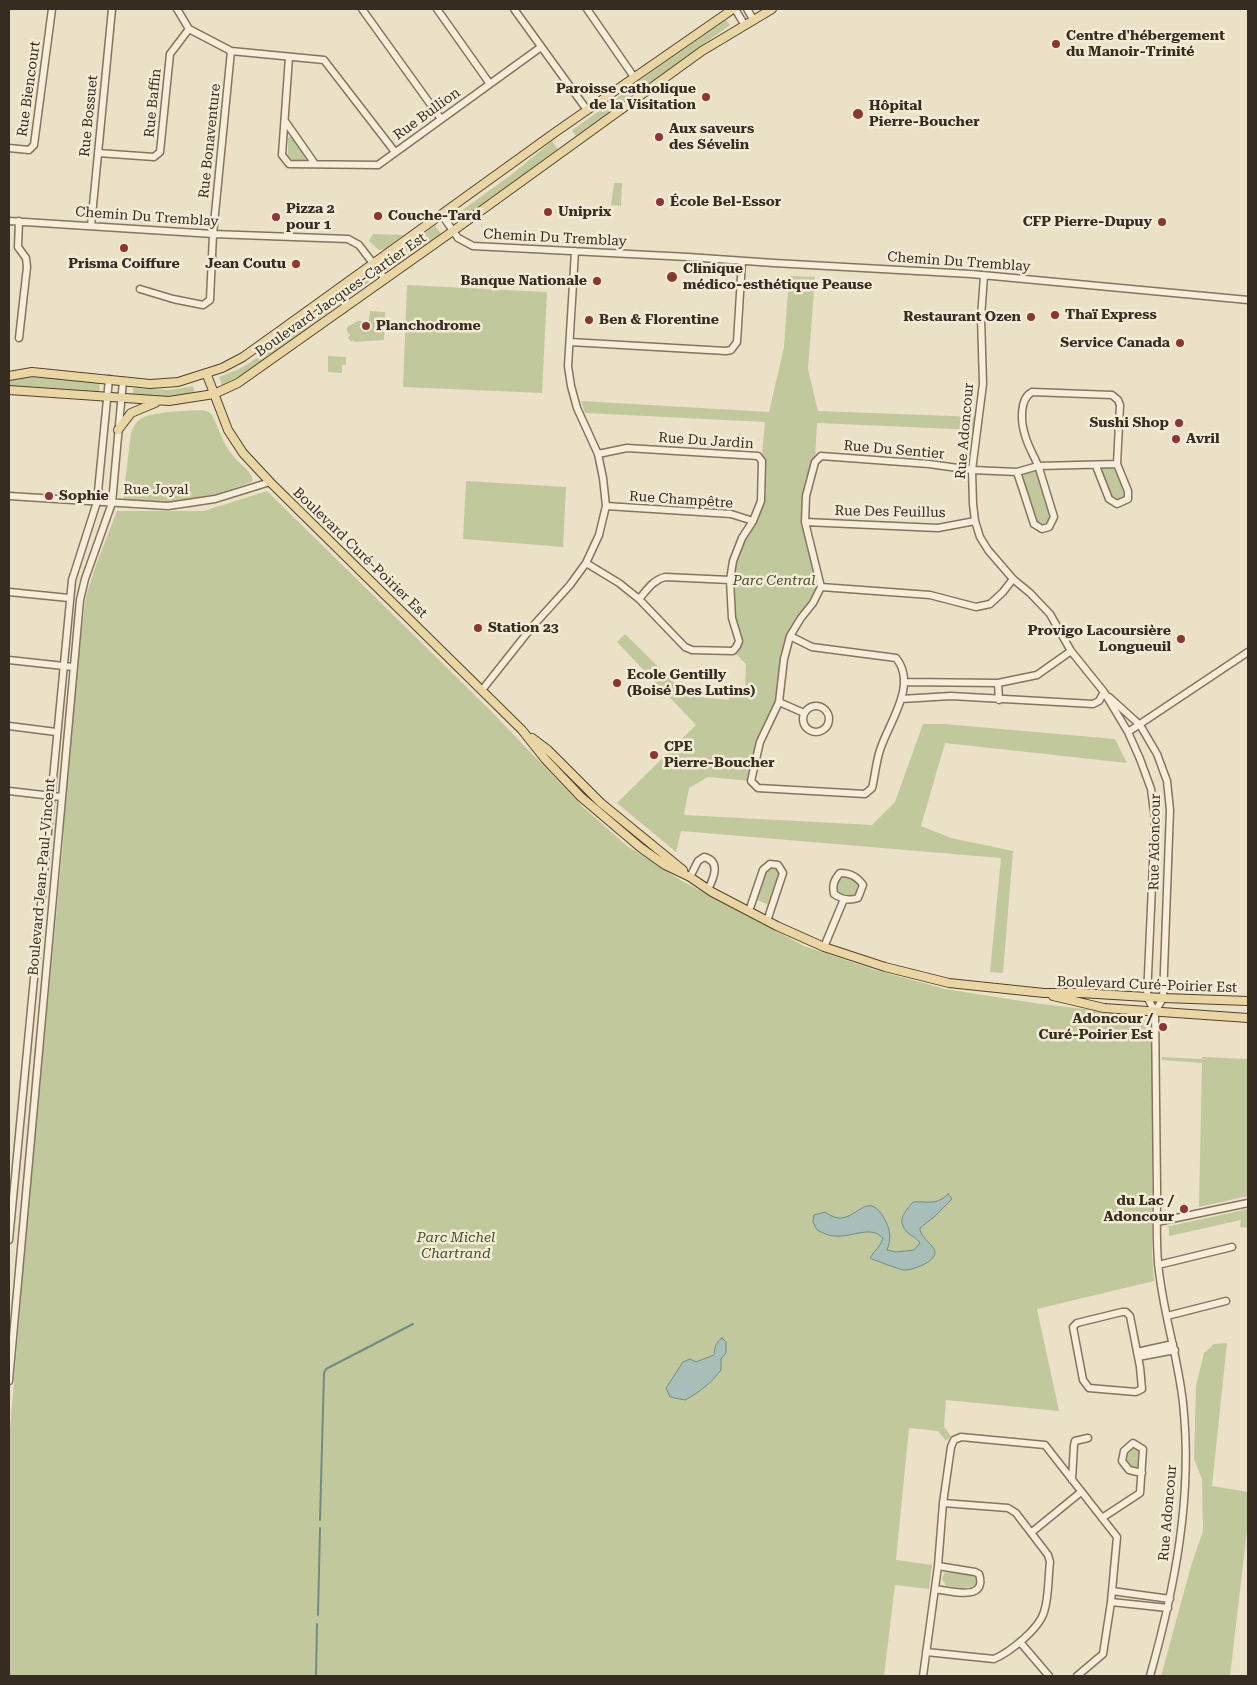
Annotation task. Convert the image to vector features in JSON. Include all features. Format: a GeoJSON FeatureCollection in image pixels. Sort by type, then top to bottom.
{"type":"FeatureCollection","features":[{"type":"Feature","properties":{"kind":"main road","name":"Boulevard Jacques-Cartier Est"},"geometry":{"type":"LineString","coordinates":[[9,376],[32,372],[150,384],[178,382],[222,368],[243,357],[442,216],[587,110],[734,9]]}},
{"type":"Feature","properties":{"kind":"main road","name":"Boulevard Jacques-Cartier Est"},"geometry":{"type":"LineString","coordinates":[[9,390],[169,402],[214,394],[238,383],[702,51],[744,24],[772,9]]}},
{"type":"Feature","properties":{"kind":"main road","name":"Boulevard Curé-Poirier Est"},"geometry":{"type":"LineString","coordinates":[[207,374],[228,430],[243,453],[270,482],[522,730],[545,759],[580,797],[641,848],[665,865],[690,877],[767,921],[824,947],[885,967],[949,983],[1044,993],[1248,1001]]}},
{"type":"Feature","properties":{"kind":"main road"},"geometry":{"type":"LineString","coordinates":[[118,430],[131,412],[162,401]]}},
{"type":"Feature","properties":{"kind":"main road","name":"Boulevard Curé-Poirier Est"},"geometry":{"type":"LineString","coordinates":[[522,730],[548,750],[588,790],[637,834],[672,860],[690,877]]}},
{"type":"Feature","properties":{"kind":"main road","name":"Boulevard Curé-Poirier Est"},"geometry":{"type":"LineString","coordinates":[[1044,993],[1104,1008],[1248,1018]]}},
{"type":"Feature","properties":{"kind":"street","name":"Rue Biencourt"},"geometry":{"type":"LineString","coordinates":[[9,148],[29,150],[34,145],[52,9]]}},
{"type":"Feature","properties":{"kind":"street","name":"Rue Bossuet"},"geometry":{"type":"LineString","coordinates":[[91,226],[112,9]]}},
{"type":"Feature","properties":{"kind":"street"},"geometry":{"type":"LineString","coordinates":[[177,9],[190,29],[231,51],[324,60],[395,152]]}},
{"type":"Feature","properties":{"kind":"street"},"geometry":{"type":"LineString","coordinates":[[362,9],[441,119]]}},
{"type":"Feature","properties":{"kind":"street"},"geometry":{"type":"LineString","coordinates":[[437,9],[490,84]]}},
{"type":"Feature","properties":{"kind":"street"},"geometry":{"type":"LineString","coordinates":[[514,9],[587,110]]}},
{"type":"Feature","properties":{"kind":"street"},"geometry":{"type":"LineString","coordinates":[[734,9],[744,24]]}},
{"type":"Feature","properties":{"kind":"street"},"geometry":{"type":"LineString","coordinates":[[747,9],[754,19]]}},
{"type":"Feature","properties":{"kind":"street"},"geometry":{"type":"LineString","coordinates":[[590,10],[634,77]]}},
{"type":"Feature","properties":{"kind":"street","name":"Rue Baffin"},"geometry":{"type":"LineString","coordinates":[[98,152],[154,157],[160,152],[170,54],[190,29]]}},
{"type":"Feature","properties":{"kind":"street","name":"Rue Bullion"},"geometry":{"type":"LineString","coordinates":[[289,57],[282,155],[285,160],[289,164],[378,165],[541,47]]}},
{"type":"Feature","properties":{"kind":"street","name":"Rue Bonaventure"},"geometry":{"type":"LineString","coordinates":[[140,289],[173,299],[203,305],[210,300],[213,234],[231,51]]}},
{"type":"Feature","properties":{"kind":"street"},"geometry":{"type":"LineString","coordinates":[[284,121],[315,164]]}},
{"type":"Feature","properties":{"kind":"street","name":"Chemin Du Tremblay"},"geometry":{"type":"LineString","coordinates":[[442,216],[459,238],[473,246],[688,256],[984,276],[1248,300]]}},
{"type":"Feature","properties":{"kind":"street","name":"Chemin Du Tremblay"},"geometry":{"type":"LineString","coordinates":[[9,221],[213,234],[348,240],[359,245],[385,279]]}},
{"type":"Feature","properties":{"kind":"street"},"geometry":{"type":"LineString","coordinates":[[19,221],[18,247],[26,258],[27,267],[19,338]]}},
{"type":"Feature","properties":{"kind":"street"},"geometry":{"type":"LineString","coordinates":[[482,690],[532,627],[570,585],[586,563],[599,535],[606,506],[604,478],[598,454],[580,418],[568,366],[575,251]]}},
{"type":"Feature","properties":{"kind":"street"},"geometry":{"type":"LineString","coordinates":[[570,342],[731,350],[736,342],[742,261]]}},
{"type":"Feature","properties":{"kind":"street","name":"Rue Adoncour"},"geometry":{"type":"LineString","coordinates":[[984,276],[981,317],[983,384],[972,470],[975,521],[980,537],[988,550],[1013,579],[1030,593],[1050,614],[1071,651],[1104,692],[1128,732],[1140,759],[1151,789],[1155,819],[1147,997],[1155,1012],[1158,1265],[1183,1402],[1186,1453],[1178,1556],[1168,1608],[1150,1676]]}},
{"type":"Feature","properties":{"kind":"street","name":"Boulevard Jean-Paul-Vincent"},"geometry":{"type":"LineString","coordinates":[[9,1240],[69,598],[72,580],[97,502],[109,379]]}},
{"type":"Feature","properties":{"kind":"street","name":"Boulevard Jean-Paul-Vincent"},"geometry":{"type":"LineString","coordinates":[[9,1381],[80,600],[85,579],[112,503],[123,380]]}},
{"type":"Feature","properties":{"kind":"street"},"geometry":{"type":"LineString","coordinates":[[1017,472],[1034,524],[1042,529],[1049,527],[1054,517],[1038,466],[1025,436],[1023,425],[1022,411],[1024,398],[1032,392],[1112,396],[1118,400],[1120,405],[1117,464],[1128,491],[1128,499],[1117,504],[1109,499],[1096,466]]}},
{"type":"Feature","properties":{"kind":"street","name":"Rue Du Jardin"},"geometry":{"type":"LineString","coordinates":[[586,563],[619,582],[685,647],[692,650],[733,651],[738,646],[739,641],[732,618],[730,580],[733,561],[742,538],[753,521],[761,501],[762,461],[758,456],[626,448],[598,454]]}},
{"type":"Feature","properties":{"kind":"street","name":"Rue Du Sentier"},"geometry":{"type":"LineString","coordinates":[[804,522],[806,496],[815,462],[822,456],[929,464],[972,470],[1017,472],[1038,466],[1117,464]]}},
{"type":"Feature","properties":{"kind":"street","name":"Rue Joyal"},"geometry":{"type":"LineString","coordinates":[[9,496],[168,506],[193,504],[215,499],[270,482]]}},
{"type":"Feature","properties":{"kind":"street","name":"Rue Champêtre"},"geometry":{"type":"LineString","coordinates":[[606,506],[731,514],[753,521]]}},
{"type":"Feature","properties":{"kind":"street","name":"Rue Des Feuillus"},"geometry":{"type":"LineString","coordinates":[[804,522],[938,528],[975,521]]}},
{"type":"Feature","properties":{"kind":"street"},"geometry":{"type":"LineString","coordinates":[[790,636],[812,647],[896,658],[901,664],[904,682],[901,700],[879,750],[872,788],[865,794],[758,788],[751,781],[760,742],[779,702],[784,659],[790,636],[813,603],[821,587],[804,522]]}},
{"type":"Feature","properties":{"kind":"street"},"geometry":{"type":"LineString","coordinates":[[639,600],[652,584],[658,579],[665,577],[730,580]]}},
{"type":"Feature","properties":{"kind":"street"},"geometry":{"type":"LineString","coordinates":[[821,587],[930,595],[976,607],[990,604],[1004,592],[1013,579]]}},
{"type":"Feature","properties":{"kind":"street"},"geometry":{"type":"LineString","coordinates":[[9,592],[69,598]]}},
{"type":"Feature","properties":{"kind":"street"},"geometry":{"type":"LineString","coordinates":[[904,682],[998,683],[1037,675],[1071,651]]}},
{"type":"Feature","properties":{"kind":"street"},"geometry":{"type":"LineString","coordinates":[[1128,732],[1248,652]]}},
{"type":"Feature","properties":{"kind":"street"},"geometry":{"type":"LineString","coordinates":[[9,660],[73,667]]}},
{"type":"Feature","properties":{"kind":"street"},"geometry":{"type":"LineString","coordinates":[[998,683],[998,700]]}},
{"type":"Feature","properties":{"kind":"street"},"geometry":{"type":"LineString","coordinates":[[901,700],[950,696],[1093,704],[1099,701],[1104,692]]}},
{"type":"Feature","properties":{"kind":"street","name":"Rue Adoncour"},"geometry":{"type":"LineString","coordinates":[[1104,692],[1140,725],[1157,754],[1167,781],[1170,810],[1163,998],[1155,1012]]}},
{"type":"Feature","properties":{"kind":"street"},"geometry":{"type":"LineString","coordinates":[[779,702],[804,713]]}},
{"type":"Feature","properties":{"kind":"street"},"geometry":{"type":"LineString","coordinates":[[812,706],[823,708],[827,713],[827,726],[816,732],[806,728],[804,713],[812,706]]}},
{"type":"Feature","properties":{"kind":"street"},"geometry":{"type":"LineString","coordinates":[[9,726],[56,732]]}},
{"type":"Feature","properties":{"kind":"street"},"geometry":{"type":"LineString","coordinates":[[580,797],[588,790]]}},
{"type":"Feature","properties":{"kind":"street"},"geometry":{"type":"LineString","coordinates":[[9,791],[61,797]]}},
{"type":"Feature","properties":{"kind":"street"},"geometry":{"type":"LineString","coordinates":[[690,877],[698,861],[704,857],[708,858],[715,865],[716,874],[708,889]]}},
{"type":"Feature","properties":{"kind":"street"},"geometry":{"type":"LineString","coordinates":[[748,911],[763,870],[770,864],[778,865],[783,874],[767,921]]}},
{"type":"Feature","properties":{"kind":"street"},"geometry":{"type":"LineString","coordinates":[[840,873],[852,874],[863,885],[858,898],[851,901],[844,899],[834,894],[832,886],[840,873]]}},
{"type":"Feature","properties":{"kind":"street"},"geometry":{"type":"LineString","coordinates":[[824,947],[844,899]]}},
{"type":"Feature","properties":{"kind":"street"},"geometry":{"type":"LineString","coordinates":[[1157,1222],[1248,1202]]}},
{"type":"Feature","properties":{"kind":"street"},"geometry":{"type":"LineString","coordinates":[[1158,1265],[1232,1247]]}},
{"type":"Feature","properties":{"kind":"street"},"geometry":{"type":"LineString","coordinates":[[1168,1316],[1226,1301]]}},
{"type":"Feature","properties":{"kind":"street"},"geometry":{"type":"LineString","coordinates":[[1126,1312],[1130,1316],[1137,1354],[1143,1385],[1141,1390],[1136,1392],[1089,1388],[1083,1380],[1073,1327],[1077,1322],[1126,1312]]}},
{"type":"Feature","properties":{"kind":"street"},"geometry":{"type":"LineString","coordinates":[[1137,1354],[1174,1347]]}},
{"type":"Feature","properties":{"kind":"street"},"geometry":{"type":"LineString","coordinates":[[923,1676],[938,1566],[943,1503],[951,1444],[961,1436],[1045,1445],[1117,1537],[1111,1602],[1103,1654],[1077,1676]]}},
{"type":"Feature","properties":{"kind":"street"},"geometry":{"type":"LineString","coordinates":[[1072,1480],[1075,1441],[1088,1438]]}},
{"type":"Feature","properties":{"kind":"street"},"geometry":{"type":"LineString","coordinates":[[1102,1518],[1140,1493],[1142,1473],[1143,1449],[1133,1443],[1124,1450],[1122,1462],[1129,1470],[1142,1473]]}},
{"type":"Feature","properties":{"kind":"street"},"geometry":{"type":"LineString","coordinates":[[1032,1532],[1082,1492]]}},
{"type":"Feature","properties":{"kind":"street"},"geometry":{"type":"LineString","coordinates":[[926,1652],[994,1659],[1020,1642],[1041,1620],[1045,1611],[1050,1562],[1048,1555],[1016,1513],[1008,1508],[943,1503]]}},
{"type":"Feature","properties":{"kind":"street"},"geometry":{"type":"LineString","coordinates":[[935,1589],[971,1593],[977,1591],[980,1585],[979,1574],[975,1572],[938,1566]]}},
{"type":"Feature","properties":{"kind":"street"},"geometry":{"type":"LineString","coordinates":[[1112,1591],[1170,1599]]}},
{"type":"Feature","properties":{"kind":"street"},"geometry":{"type":"LineString","coordinates":[[1111,1602],[1168,1608]]}},
{"type":"Feature","properties":{"kind":"street"},"geometry":{"type":"LineString","coordinates":[[1020,1642],[1049,1676]]}},
{"type":"Feature","properties":{"kind":"green space"},"geometry":{"type":"Polygon","coordinates":[[[726,20],[730,25],[576,136],[572,130],[726,20]]]}},
{"type":"Feature","properties":{"kind":"green space"},"geometry":{"type":"Polygon","coordinates":[[[290,136],[306,158],[305,160],[292,160],[288,155],[288,139],[290,136]]]}},
{"type":"Feature","properties":{"kind":"green space"},"geometry":{"type":"Polygon","coordinates":[[[552,141],[558,149],[465,217],[461,211],[511,175],[552,141]]]}},
{"type":"Feature","properties":{"kind":"green space"},"geometry":{"type":"Polygon","coordinates":[[[614,183],[622,183],[621,206],[611,205],[614,183]]]}},
{"type":"Feature","properties":{"kind":"green space"},"geometry":{"type":"Polygon","coordinates":[[[435,226],[441,234],[394,267],[388,259],[435,226]]]}},
{"type":"Feature","properties":{"kind":"green space"},"geometry":{"type":"Polygon","coordinates":[[[373,234],[403,235],[385,249],[379,250],[369,241],[373,234]]]}},
{"type":"Feature","properties":{"kind":"green space"},"geometry":{"type":"Polygon","coordinates":[[[365,275],[369,282],[253,369],[222,385],[219,377],[251,362],[365,275]]]}},
{"type":"Feature","properties":{"kind":"green space","name":"Parc Central"},"geometry":{"type":"Polygon","coordinates":[[[789,276],[815,277],[808,369],[818,411],[979,417],[977,430],[817,423],[815,462],[805,522],[821,587],[790,636],[779,702],[760,742],[751,781],[708,777],[689,788],[684,815],[872,825],[895,802],[923,724],[944,724],[1115,739],[1127,763],[945,743],[921,826],[951,838],[1013,851],[1003,973],[990,972],[1001,858],[681,831],[676,852],[617,803],[696,725],[617,642],[625,634],[688,696],[729,700],[730,689],[745,690],[746,664],[733,651],[737,646],[732,618],[733,561],[757,511],[765,422],[585,413],[581,401],[769,412],[784,347],[789,276]]]}},
{"type":"Feature","properties":{"kind":"green space"},"geometry":{"type":"Polygon","coordinates":[[[407,285],[547,292],[542,393],[403,387],[407,285]]]}},
{"type":"Feature","properties":{"kind":"green space","name":"Planchodrome"},"geometry":{"type":"Polygon","coordinates":[[[370,311],[385,312],[384,340],[355,342],[353,340],[351,342],[348,338],[350,335],[347,332],[347,327],[358,321],[364,321],[368,326],[370,311]]]}},
{"type":"Feature","properties":{"kind":"green space"},"geometry":{"type":"Polygon","coordinates":[[[328,356],[346,357],[346,365],[342,365],[342,373],[328,372],[328,356]]]}},
{"type":"Feature","properties":{"kind":"green space"},"geometry":{"type":"Polygon","coordinates":[[[26,376],[100,382],[99,393],[9,387],[9,379],[26,376]]]}},
{"type":"Feature","properties":{"kind":"green space"},"geometry":{"type":"Polygon","coordinates":[[[193,386],[195,393],[172,397],[133,396],[133,388],[170,390],[193,386]]]}},
{"type":"Feature","properties":{"kind":"green space"},"geometry":{"type":"Polygon","coordinates":[[[202,410],[212,415],[228,449],[248,471],[253,480],[220,493],[177,502],[123,499],[131,433],[136,423],[144,417],[160,413],[202,410]]]}},
{"type":"Feature","properties":{"kind":"green space"},"geometry":{"type":"Polygon","coordinates":[[[1116,466],[1127,492],[1126,498],[1117,502],[1111,498],[1099,467],[1116,466]]]}},
{"type":"Feature","properties":{"kind":"green space"},"geometry":{"type":"Polygon","coordinates":[[[1037,467],[1052,517],[1048,525],[1042,527],[1036,523],[1019,473],[1037,467]]]}},
{"type":"Feature","properties":{"kind":"green space"},"geometry":{"type":"Polygon","coordinates":[[[466,481],[566,487],[563,547],[463,539],[466,481]]]}},
{"type":"Feature","properties":{"kind":"green space","name":"Parc Michel Chartrand"},"geometry":{"type":"Polygon","coordinates":[[[267,491],[490,710],[583,807],[626,845],[682,881],[804,946],[875,970],[945,989],[1041,1004],[1144,1016],[1153,1048],[1152,1254],[1154,1281],[1037,1309],[1059,1411],[946,1400],[944,1427],[951,1436],[946,1441],[938,1431],[909,1428],[896,1560],[932,1565],[929,1589],[895,1585],[884,1676],[9,1676],[9,1442],[20,1291],[63,844],[77,666],[86,596],[117,511],[204,511],[267,491]]]}},
{"type":"Feature","properties":{"kind":"green space"},"geometry":{"type":"Polygon","coordinates":[[[775,867],[779,874],[769,905],[757,900],[767,870],[775,867]]]}},
{"type":"Feature","properties":{"kind":"green space"},"geometry":{"type":"Polygon","coordinates":[[[842,876],[855,880],[858,883],[857,892],[853,896],[839,893],[836,890],[838,879],[842,876]]]}},
{"type":"Feature","properties":{"kind":"green space"},"geometry":{"type":"Polygon","coordinates":[[[1162,1057],[1248,1059],[1248,1196],[1199,1207],[1202,1063],[1162,1060],[1162,1057]]]}},
{"type":"Feature","properties":{"kind":"green space"},"geometry":{"type":"Polygon","coordinates":[[[1248,1209],[1248,1228],[1240,1227],[1241,1220],[1169,1236],[1169,1228],[1166,1227],[1248,1209]]]}},
{"type":"Feature","properties":{"kind":"green space"},"geometry":{"type":"Polygon","coordinates":[[[1227,1343],[1212,1486],[1248,1492],[1248,1522],[1230,1676],[1161,1676],[1191,1566],[1203,1531],[1202,1479],[1194,1459],[1196,1385],[1204,1353],[1214,1344],[1227,1343]]]}},
{"type":"Feature","properties":{"kind":"green space"},"geometry":{"type":"Polygon","coordinates":[[[1133,1443],[1143,1449],[1142,1473],[1129,1470],[1122,1461],[1124,1451],[1133,1443]]]}},
{"type":"Feature","properties":{"kind":"green space"},"geometry":{"type":"Polygon","coordinates":[[[944,1573],[973,1575],[977,1583],[967,1588],[946,1586],[942,1579],[944,1573]]]}},
{"type":"Feature","properties":{"kind":"water"},"geometry":{"type":"Polygon","coordinates":[[[948,1194],[952,1199],[920,1228],[923,1236],[933,1247],[934,1256],[922,1265],[912,1269],[903,1270],[870,1258],[883,1239],[874,1232],[841,1236],[830,1235],[817,1230],[813,1222],[814,1215],[825,1212],[840,1218],[846,1217],[863,1207],[874,1207],[885,1220],[889,1231],[890,1239],[887,1250],[896,1252],[914,1250],[920,1243],[904,1228],[902,1224],[903,1216],[913,1202],[936,1202],[948,1194]]]}},
{"type":"Feature","properties":{"kind":"water"},"geometry":{"type":"Polygon","coordinates":[[[722,1338],[726,1342],[726,1353],[721,1359],[721,1370],[717,1375],[705,1387],[685,1400],[670,1397],[666,1388],[683,1362],[690,1359],[696,1362],[714,1355],[715,1348],[722,1338]]]}},
{"type":"Feature","properties":{"kind":"waterway"},"geometry":{"type":"LineString","coordinates":[[320,1520],[324,1373],[326,1369],[413,1324]]}},
{"type":"Feature","properties":{"kind":"waterway"},"geometry":{"type":"LineString","coordinates":[[318,1615],[320,1528]]}},
{"type":"Feature","properties":{"kind":"waterway"},"geometry":{"type":"LineString","coordinates":[[316,1676],[317,1624]]}},
{"type":"Feature","properties":{"kind":"place","name":"Centre d'hébergement du Manoir-Trinité"},"geometry":{"type":"Point","coordinates":[1056,44]}},
{"type":"Feature","properties":{"kind":"place","name":"Paroisse catholique de la Visitation"},"geometry":{"type":"Point","coordinates":[706,97]}},
{"type":"Feature","properties":{"kind":"place","name":"Hôpital Pierre-Boucher"},"geometry":{"type":"Point","coordinates":[858,114]}},
{"type":"Feature","properties":{"kind":"place","name":"Aux saveurs des Sévelin"},"geometry":{"type":"Point","coordinates":[659,137]}},
{"type":"Feature","properties":{"kind":"place","name":"École Bel-Essor"},"geometry":{"type":"Point","coordinates":[660,202]}},
{"type":"Feature","properties":{"kind":"place","name":"Uniprix"},"geometry":{"type":"Point","coordinates":[548,212]}},
{"type":"Feature","properties":{"kind":"place","name":"Couche-Tard"},"geometry":{"type":"Point","coordinates":[378,216]}},
{"type":"Feature","properties":{"kind":"place","name":"Pizza 2 pour 1"},"geometry":{"type":"Point","coordinates":[276,217]}},
{"type":"Feature","properties":{"kind":"place","name":"CFP Pierre-Dupuy"},"geometry":{"type":"Point","coordinates":[1162,222]}},
{"type":"Feature","properties":{"kind":"place","name":"Prisma Coiffure"},"geometry":{"type":"Point","coordinates":[124,248]}},
{"type":"Feature","properties":{"kind":"place","name":"Jean Coutu"},"geometry":{"type":"Point","coordinates":[296,264]}},
{"type":"Feature","properties":{"kind":"place","name":"Clinique médico-esthétique Peause"},"geometry":{"type":"Point","coordinates":[672,277]}},
{"type":"Feature","properties":{"kind":"place","name":"Banque Nationale"},"geometry":{"type":"Point","coordinates":[597,281]}},
{"type":"Feature","properties":{"kind":"place","name":"Thaï Express"},"geometry":{"type":"Point","coordinates":[1055,315]}},
{"type":"Feature","properties":{"kind":"place","name":"Restaurant Ozen"},"geometry":{"type":"Point","coordinates":[1031,317]}},
{"type":"Feature","properties":{"kind":"place","name":"Ben & Florentine"},"geometry":{"type":"Point","coordinates":[589,320]}},
{"type":"Feature","properties":{"kind":"place","name":"Planchodrome"},"geometry":{"type":"Point","coordinates":[366,326]}},
{"type":"Feature","properties":{"kind":"place","name":"Service Canada"},"geometry":{"type":"Point","coordinates":[1180,343]}},
{"type":"Feature","properties":{"kind":"place","name":"Sushi Shop"},"geometry":{"type":"Point","coordinates":[1179,423]}},
{"type":"Feature","properties":{"kind":"place","name":"Avril"},"geometry":{"type":"Point","coordinates":[1176,439]}},
{"type":"Feature","properties":{"kind":"place","name":"Sophie"},"geometry":{"type":"Point","coordinates":[49,496]}},
{"type":"Feature","properties":{"kind":"place","name":"Station 23"},"geometry":{"type":"Point","coordinates":[478,628]}},
{"type":"Feature","properties":{"kind":"place","name":"Provigo Lacoursière Longueuil"},"geometry":{"type":"Point","coordinates":[1181,639]}},
{"type":"Feature","properties":{"kind":"place","name":"Ecole Gentilly (Boisé Des Lutins)"},"geometry":{"type":"Point","coordinates":[617,683]}},
{"type":"Feature","properties":{"kind":"place","name":"CPE Pierre-Boucher"},"geometry":{"type":"Point","coordinates":[654,755]}},
{"type":"Feature","properties":{"kind":"place","name":"Adoncour / Curé-Poirier Est"},"geometry":{"type":"Point","coordinates":[1163,1027]}},
{"type":"Feature","properties":{"kind":"place","name":"du Lac / Adoncour"},"geometry":{"type":"Point","coordinates":[1184,1209]}}]}
